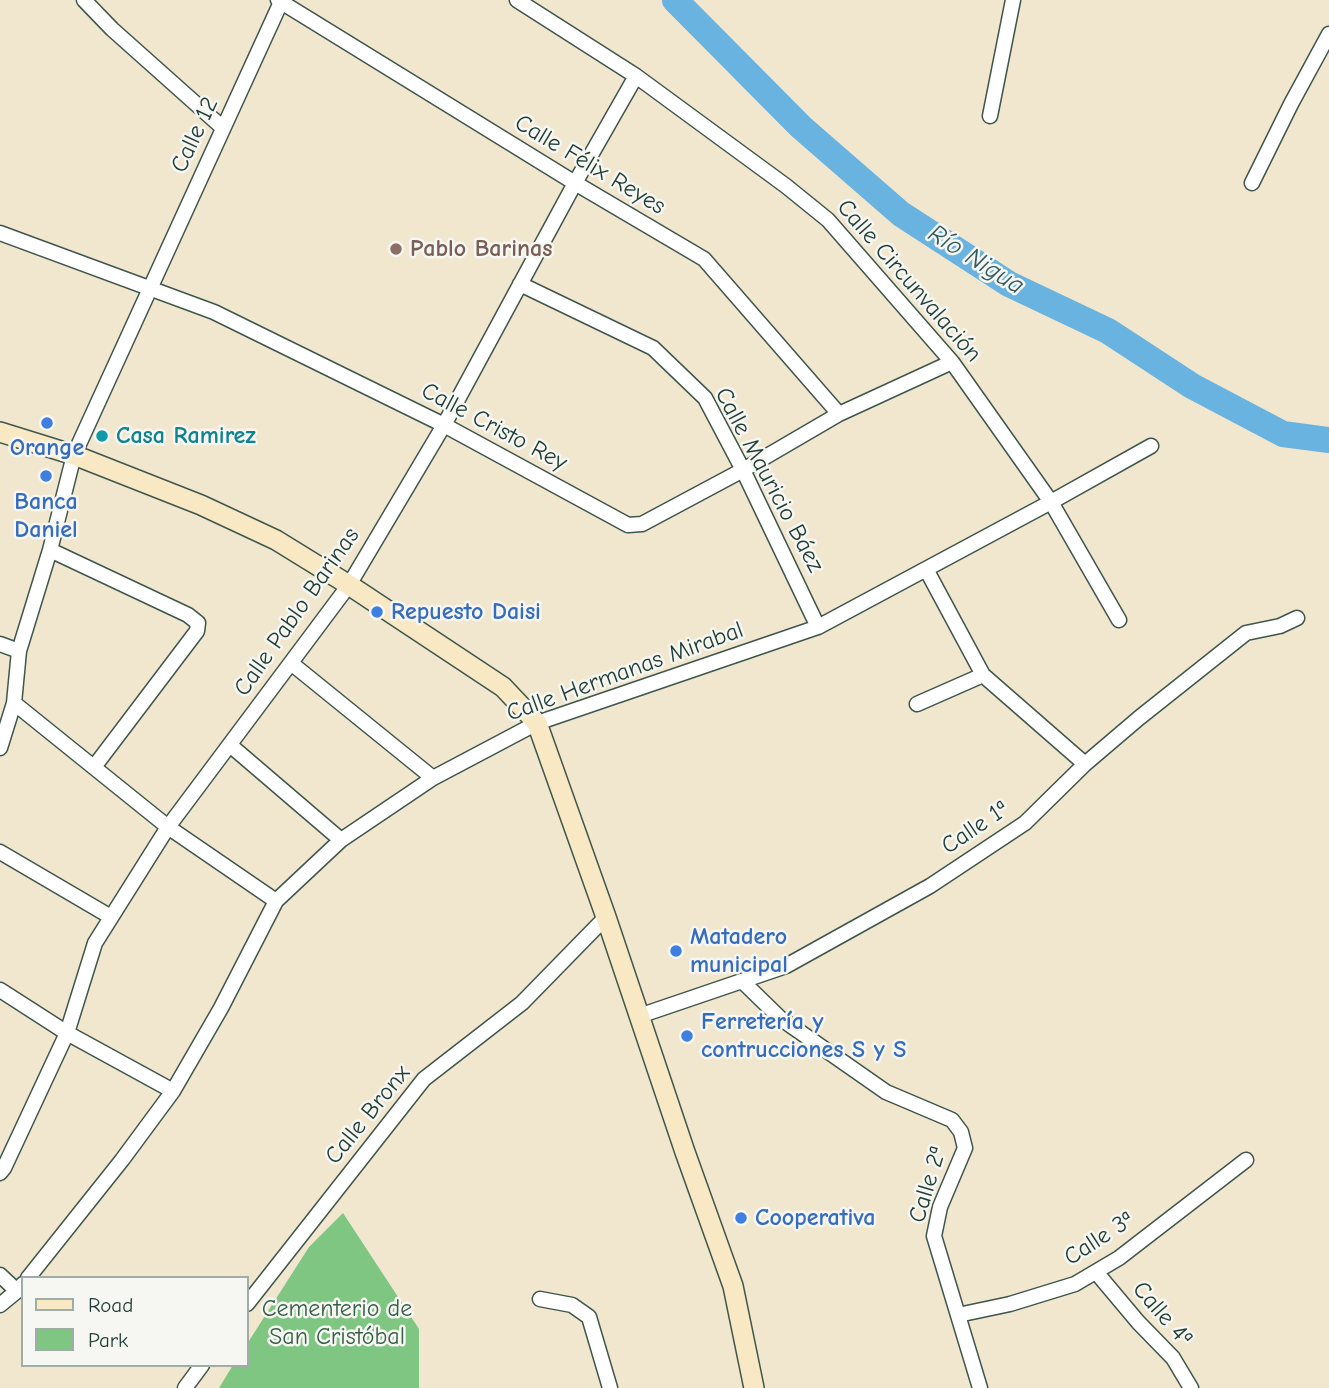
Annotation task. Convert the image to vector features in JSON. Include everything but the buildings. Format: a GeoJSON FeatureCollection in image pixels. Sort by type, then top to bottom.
{"type":"FeatureCollection","features":[{"type":"Feature","properties":{"kind":"main road"},"geometry":{"type":"LineString","coordinates":[[0,432],[74,456],[201,505],[276,540],[503,687],[537,723],[733,1286],[754,1388]]}},
{"type":"Feature","properties":{"kind":"street"},"geometry":{"type":"LineString","coordinates":[[84,0],[112,29],[223,128]]}},
{"type":"Feature","properties":{"kind":"street","name":"Calle Circunvalación"},"geometry":{"type":"LineString","coordinates":[[517,0],[636,76],[828,220],[952,362],[1051,502],[1119,620]]}},
{"type":"Feature","properties":{"kind":"street"},"geometry":{"type":"LineString","coordinates":[[990,116],[1013,0]]}},
{"type":"Feature","properties":{"kind":"street","name":"Calle 12"},"geometry":{"type":"LineString","coordinates":[[0,748],[15,702],[19,651],[50,550],[74,456],[280,1]]}},
{"type":"Feature","properties":{"kind":"street","name":"Calle Félix Reyes"},"geometry":{"type":"LineString","coordinates":[[280,1],[575,183],[704,259],[839,414]]}},
{"type":"Feature","properties":{"kind":"street"},"geometry":{"type":"LineString","coordinates":[[1252,183],[1329,34]]}},
{"type":"Feature","properties":{"kind":"street","name":"Calle Pablo Barinas"},"geometry":{"type":"LineString","coordinates":[[0,1173],[67,1033],[95,943],[168,827],[349,585],[444,425],[636,76]]}},
{"type":"Feature","properties":{"kind":"street","name":"Calle Cristo Rey"},"geometry":{"type":"LineString","coordinates":[[0,233],[214,312],[444,425],[628,525],[642,524],[839,414],[952,362]]}},
{"type":"Feature","properties":{"kind":"street","name":"Calle Mauricio Báez"},"geometry":{"type":"LineString","coordinates":[[520,284],[653,348],[705,398],[743,470],[818,627]]}},
{"type":"Feature","properties":{"kind":"street","name":"Calle Hermanas Mirabal"},"geometry":{"type":"LineString","coordinates":[[30,1276],[173,1091],[221,1008],[276,901],[341,840],[433,778],[537,723],[818,627],[1151,446]]}},
{"type":"Feature","properties":{"kind":"street"},"geometry":{"type":"LineString","coordinates":[[50,550],[188,615],[198,623],[197,632],[94,768]]}},
{"type":"Feature","properties":{"kind":"street"},"geometry":{"type":"LineString","coordinates":[[926,569],[983,675],[1085,764]]}},
{"type":"Feature","properties":{"kind":"street","name":"Calle 1ª"},"geometry":{"type":"LineString","coordinates":[[639,1016],[786,966],[930,886],[1025,823],[1085,764],[1246,633],[1280,626],[1297,618]]}},
{"type":"Feature","properties":{"kind":"street"},"geometry":{"type":"LineString","coordinates":[[0,644],[19,651]]}},
{"type":"Feature","properties":{"kind":"street"},"geometry":{"type":"LineString","coordinates":[[291,663],[433,778]]}},
{"type":"Feature","properties":{"kind":"street"},"geometry":{"type":"LineString","coordinates":[[917,704],[983,675]]}},
{"type":"Feature","properties":{"kind":"street"},"geometry":{"type":"LineString","coordinates":[[15,702],[168,827],[276,901]]}},
{"type":"Feature","properties":{"kind":"street"},"geometry":{"type":"LineString","coordinates":[[230,745],[341,840]]}},
{"type":"Feature","properties":{"kind":"street"},"geometry":{"type":"LineString","coordinates":[[0,852],[111,917]]}},
{"type":"Feature","properties":{"kind":"street","name":"Calle Bronx"},"geometry":{"type":"LineString","coordinates":[[248,1303],[424,1079],[522,1003],[606,916]]}},
{"type":"Feature","properties":{"kind":"street","name":"Calle 2ª"},"geometry":{"type":"LineString","coordinates":[[742,981],[780,1018],[875,1085],[951,1120],[961,1132],[965,1148],[940,1207],[934,1236],[980,1388]]}},
{"type":"Feature","properties":{"kind":"street"},"geometry":{"type":"LineString","coordinates":[[0,990],[67,1033],[173,1091]]}},
{"type":"Feature","properties":{"kind":"street","name":"Calle 3ª"},"geometry":{"type":"LineString","coordinates":[[958,1315],[1010,1304],[1075,1284],[1119,1258],[1246,1160]]}},
{"type":"Feature","properties":{"kind":"street","name":"Calle 4ª"},"geometry":{"type":"LineString","coordinates":[[1096,1272],[1173,1358],[1191,1388]]}},
{"type":"Feature","properties":{"kind":"street"},"geometry":{"type":"LineString","coordinates":[[0,1275],[20,1288],[0,1305]]}},
{"type":"Feature","properties":{"kind":"street"},"geometry":{"type":"LineString","coordinates":[[540,1299],[572,1306],[589,1317],[610,1388]]}},
{"type":"Feature","properties":{"kind":"street"},"geometry":{"type":"LineString","coordinates":[[186,1388],[201,1367]]}},
{"type":"Feature","properties":{"kind":"green space","name":"Cementerio de San Cristóbal"},"geometry":{"type":"Polygon","coordinates":[[[343,1213],[419,1329],[419,1388],[219,1388],[232,1367],[248,1367],[248,1342],[309,1247],[343,1213]]]}},
{"type":"Feature","properties":{"kind":"waterway","name":"Río Nigua"},"geometry":{"type":"LineString","coordinates":[[675,0],[801,127],[901,214],[1009,284],[1108,331],[1192,386],[1283,434],[1329,440]]}},
{"type":"Feature","properties":{"kind":"place","name":"Pablo Barinas"},"geometry":{"type":"Point","coordinates":[396,249]}},
{"type":"Feature","properties":{"kind":"place","name":"Orange"},"geometry":{"type":"Point","coordinates":[47,423]}},
{"type":"Feature","properties":{"kind":"place","name":"Casa Ramirez"},"geometry":{"type":"Point","coordinates":[102,436]}},
{"type":"Feature","properties":{"kind":"place","name":"Banca Daniel"},"geometry":{"type":"Point","coordinates":[46,476]}},
{"type":"Feature","properties":{"kind":"place","name":"Repuesto Daisi"},"geometry":{"type":"Point","coordinates":[377,612]}},
{"type":"Feature","properties":{"kind":"place","name":"Matadero municipal"},"geometry":{"type":"Point","coordinates":[676,951]}},
{"type":"Feature","properties":{"kind":"place","name":"Ferretería y contrucciones S y S"},"geometry":{"type":"Point","coordinates":[687,1036]}},
{"type":"Feature","properties":{"kind":"place","name":"Cooperativa"},"geometry":{"type":"Point","coordinates":[741,1218]}}]}
